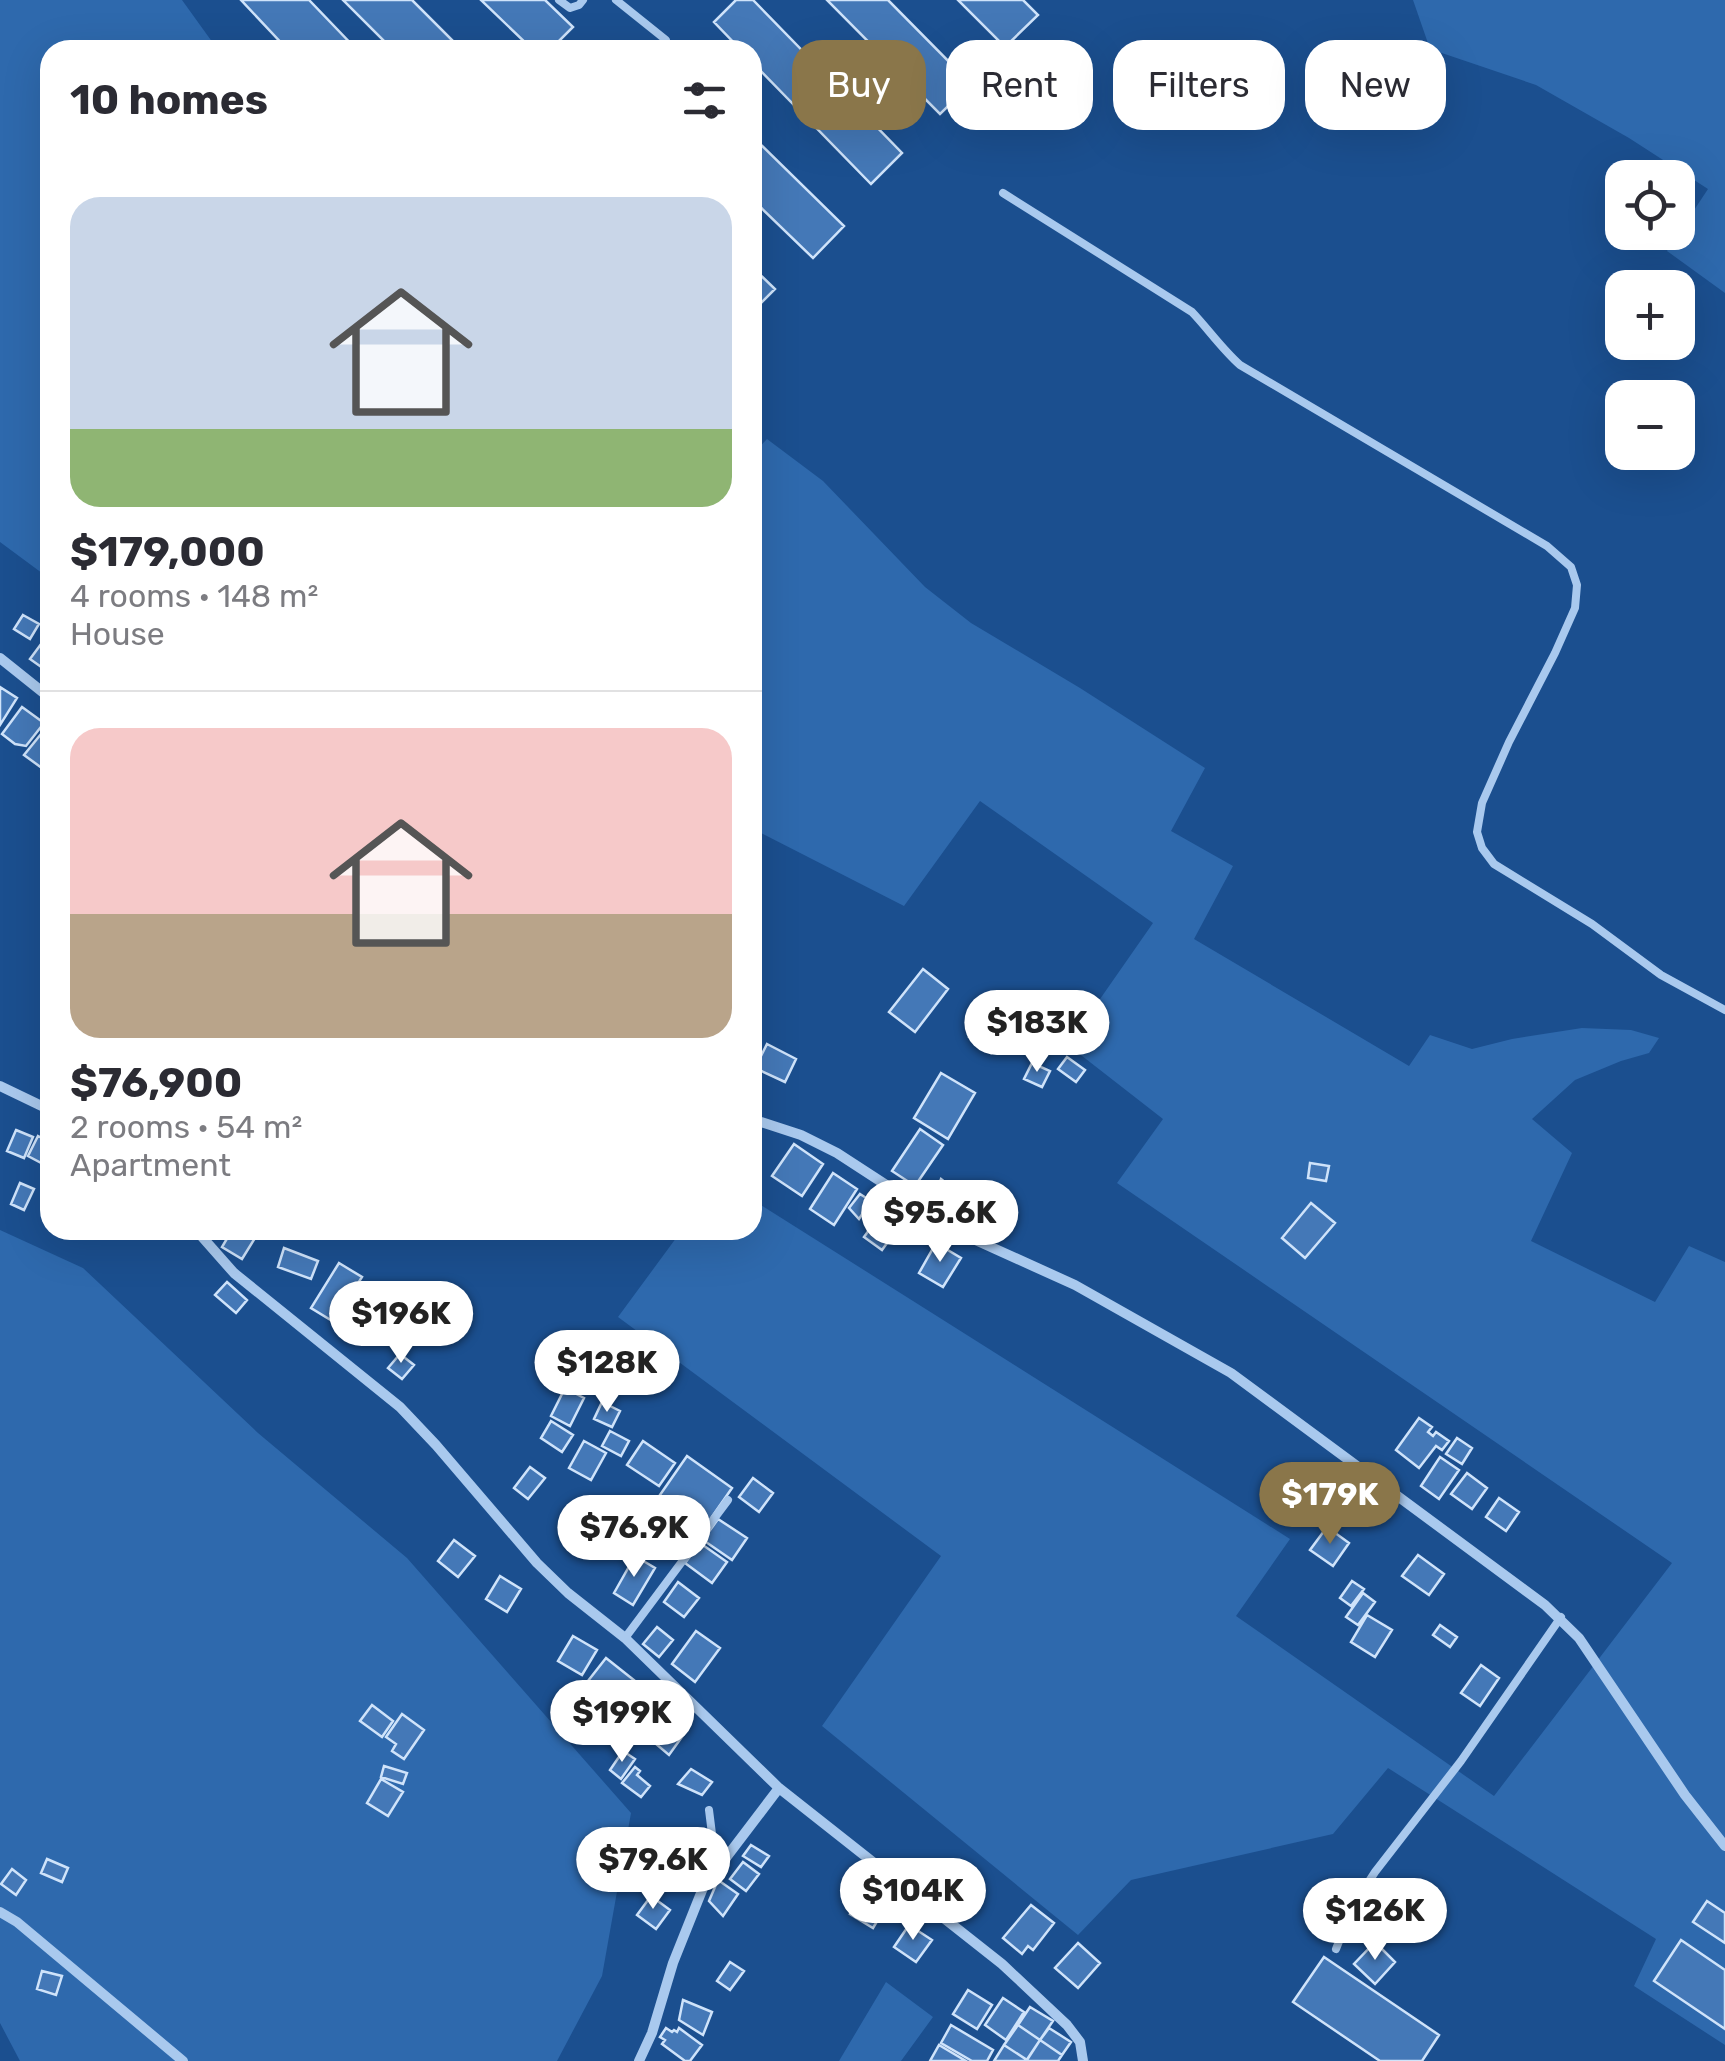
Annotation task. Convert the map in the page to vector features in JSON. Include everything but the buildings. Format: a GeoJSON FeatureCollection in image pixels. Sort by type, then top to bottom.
{"type":"FeatureCollection","features":[{"type":"Feature","properties":{"kind":"street"},"geometry":{"type":"LineString","coordinates":[[0,658],[40,690]]}},
{"type":"Feature","properties":{"kind":"street"},"geometry":{"type":"LineString","coordinates":[[0,1086],[40,1105]]}},
{"type":"Feature","properties":{"kind":"street"},"geometry":{"type":"LineString","coordinates":[[762,1122],[826,1147],[960,1233],[1075,1286],[1231,1372],[1560,1618],[1580,1638],[1685,1795],[1725,1846]]}},
{"type":"Feature","properties":{"kind":"street"},"geometry":{"type":"LineString","coordinates":[[205,1240],[234,1273],[400,1407],[537,1563],[625,1638],[779,1788],[1002,1964],[1067,2025],[1080,2042],[1083,2061]]}},
{"type":"Feature","properties":{"kind":"street"},"geometry":{"type":"LineString","coordinates":[[639,2061],[702,1888],[779,1788]]}},
{"type":"Feature","properties":{"kind":"street"},"geometry":{"type":"LineString","coordinates":[[0,1912],[183,2061]]}},
{"type":"Feature","properties":{"kind":"lane"},"geometry":{"type":"LineString","coordinates":[[559,0],[570,8],[583,0]]}},
{"type":"Feature","properties":{"kind":"lane"},"geometry":{"type":"LineString","coordinates":[[616,0],[666,40]]}},
{"type":"Feature","properties":{"kind":"lane"},"geometry":{"type":"LineString","coordinates":[[1002,193],[1192,312],[1240,365],[1547,546],[1571,567],[1578,585],[1575,608],[1482,804],[1477,832],[1482,848],[1494,864],[1592,924],[1661,975],[1725,1010]]}},
{"type":"Feature","properties":{"kind":"lane"},"geometry":{"type":"LineString","coordinates":[[625,1638],[728,1500]]}},
{"type":"Feature","properties":{"kind":"lane"},"geometry":{"type":"LineString","coordinates":[[1336,1949],[1354,1906],[1376,1872],[1461,1761],[1560,1618]]}},
{"type":"Feature","properties":{"kind":"lane"},"geometry":{"type":"LineString","coordinates":[[709,1810],[722,1864]]}},
{"type":"Feature","properties":{"kind":"shaded area"},"geometry":{"type":"Polygon","coordinates":[[[0,0],[182,0],[211,40],[40,40],[40,572],[0,542],[0,0]]]}},
{"type":"Feature","properties":{"kind":"shaded area"},"geometry":{"type":"Polygon","coordinates":[[[1413,0],[1725,0],[1725,293],[1667,251],[1695,250],[1695,209],[1708,189],[1695,181],[1695,160],[1663,160],[1536,85],[1446,54],[1446,40],[1427,40],[1413,0]]]}},
{"type":"Feature","properties":{"kind":"shaded area"},"geometry":{"type":"Polygon","coordinates":[[[767,439],[823,481],[925,587],[971,623],[1205,768],[1171,831],[1233,866],[1194,939],[1409,1066],[1430,1035],[1472,1049],[1582,1028],[1631,1030],[1659,1038],[1649,1053],[1575,1080],[1532,1119],[1572,1153],[1531,1241],[1655,1302],[1689,1246],[1725,1262],[1725,2045],[1634,1986],[1656,1939],[1388,1768],[1333,1834],[1131,1880],[1078,1935],[822,1726],[941,1556],[618,1317],[675,1240],[762,1240],[762,1206],[1290,1539],[1236,1616],[1494,1796],[1672,1563],[1117,1183],[1163,1119],[1068,1045],[1153,923],[980,801],[904,906],[762,834],[762,444],[767,439]]]}},
{"type":"Feature","properties":{"kind":"shaded area"},"geometry":{"type":"Polygon","coordinates":[[[0,1230],[83,1268],[258,1433],[407,1558],[631,1813],[602,1976],[557,2061],[20,2061],[0,2023],[0,1230]]]}},
{"type":"Feature","properties":{"kind":"shaded area"},"geometry":{"type":"Polygon","coordinates":[[[886,1982],[933,2017],[901,2061],[839,2061],[886,1982]]]}}]}
